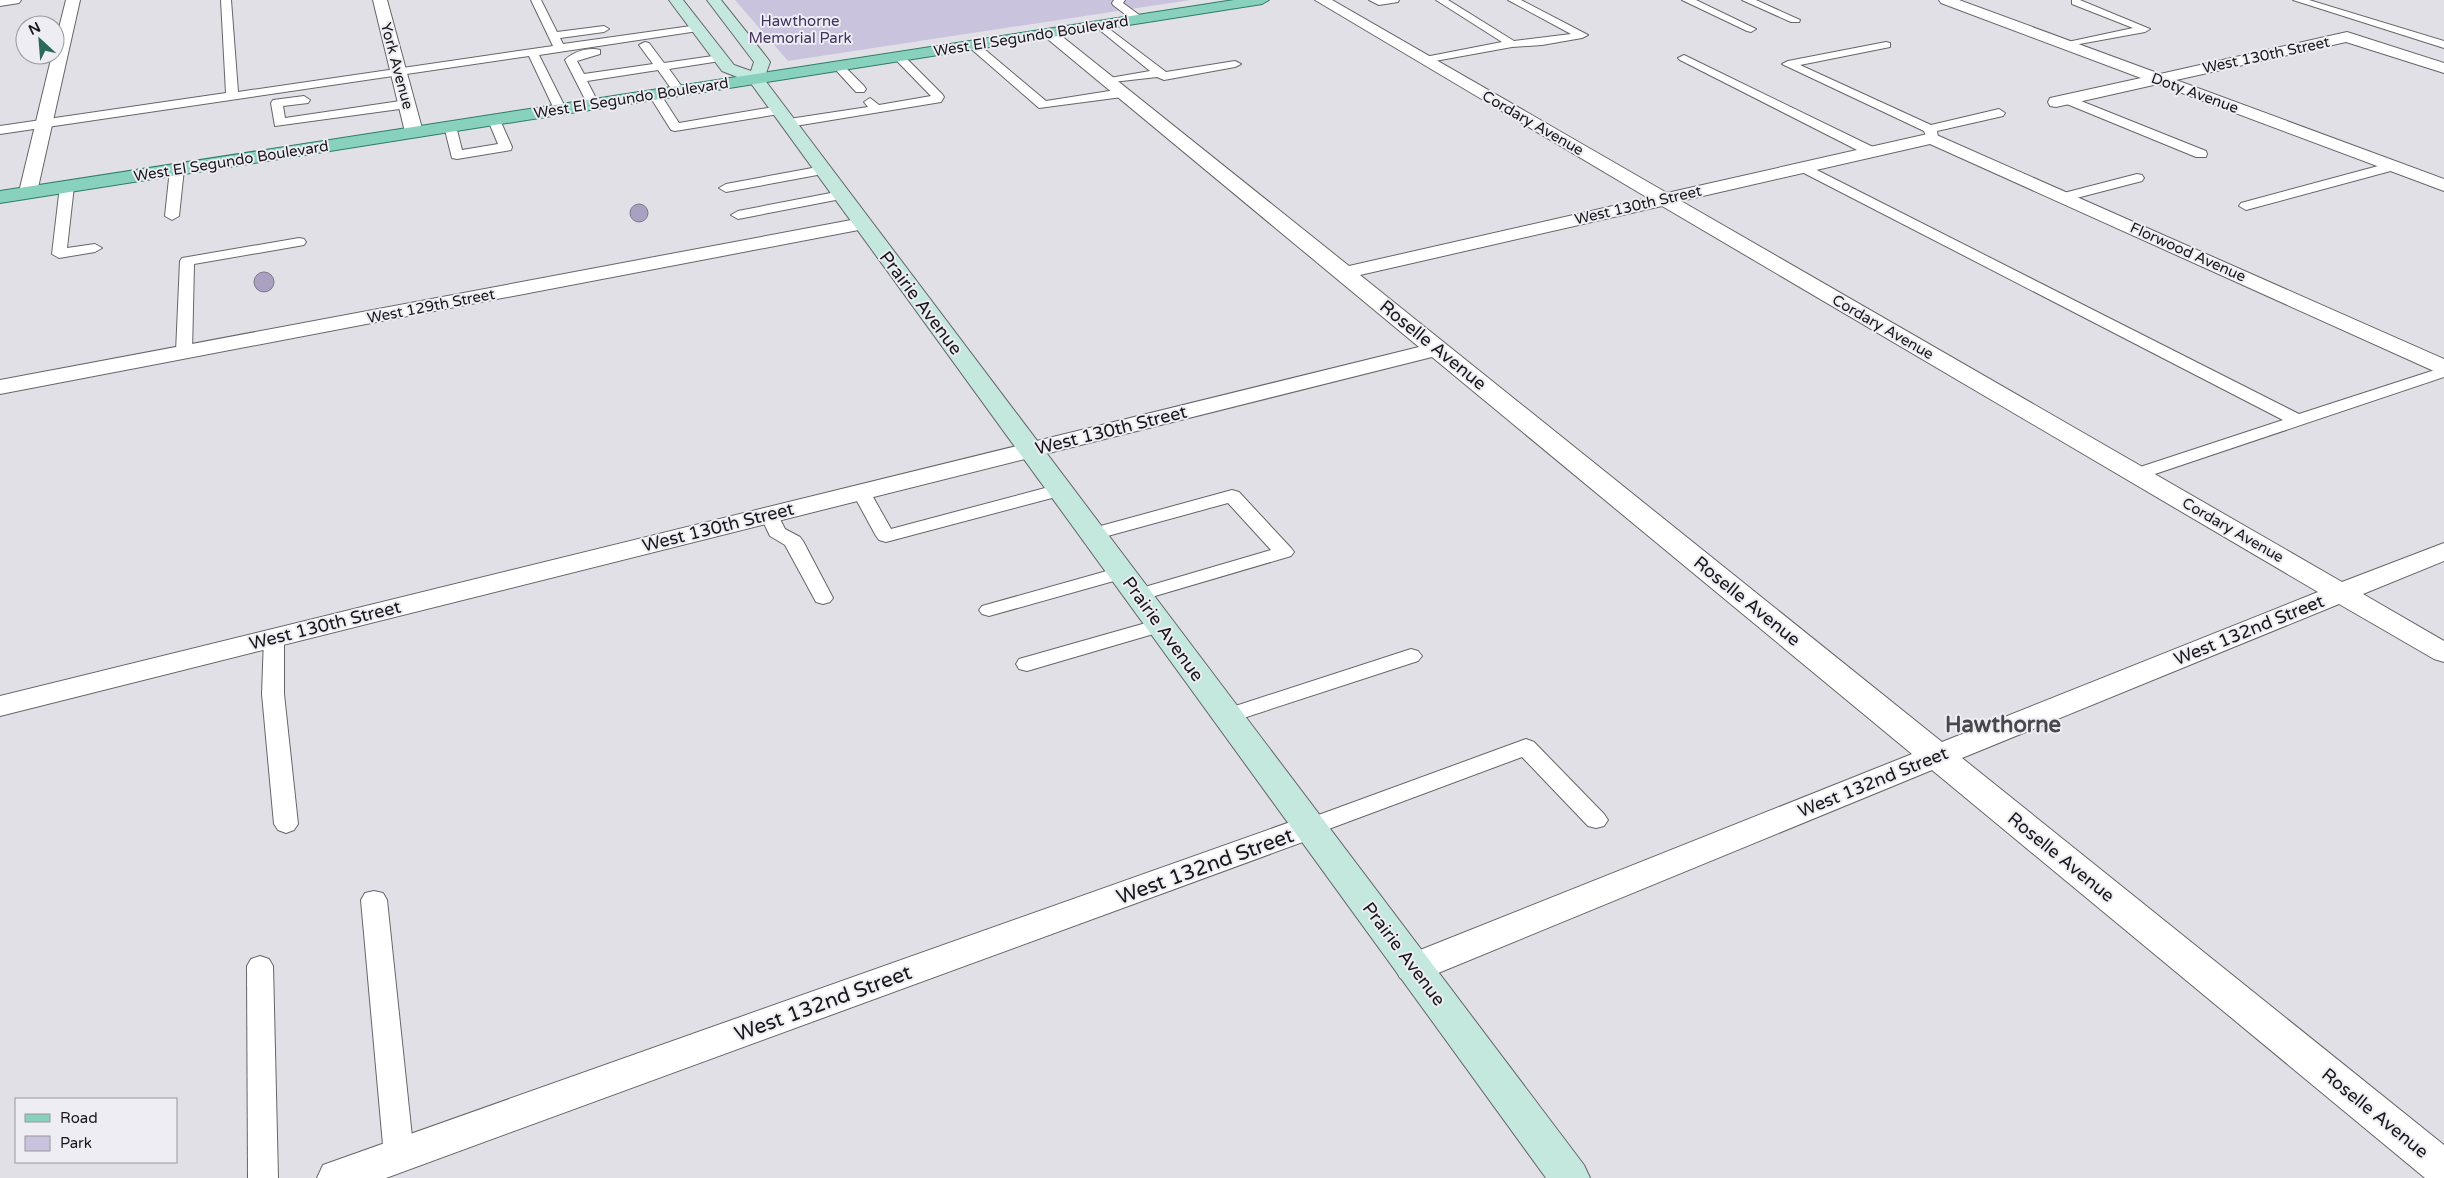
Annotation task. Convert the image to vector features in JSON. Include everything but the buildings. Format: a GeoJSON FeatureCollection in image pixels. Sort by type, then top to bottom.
{"type":"FeatureCollection","features":[{"type":"Feature","properties":{"kind":"main road"},"geometry":{"type":"LineString","coordinates":[[676,0],[728,68],[756,79],[762,62],[714,0]]}},
{"type":"Feature","properties":{"kind":"main road","name":"West El Segundo Boulevard"},"geometry":{"type":"LineString","coordinates":[[0,196],[1262,0]]}},
{"type":"Feature","properties":{"kind":"main road","name":"Prairie Avenue"},"geometry":{"type":"LineString","coordinates":[[756,79],[1570,1178]]}},
{"type":"Feature","properties":{"kind":"street"},"geometry":{"type":"LineString","coordinates":[[0,2],[14,0]]}},
{"type":"Feature","properties":{"kind":"street"},"geometry":{"type":"LineString","coordinates":[[28,192],[73,0]]}},
{"type":"Feature","properties":{"kind":"street","name":"York Avenue"},"geometry":{"type":"LineString","coordinates":[[380,0],[398,82],[407,104],[414,132]]}},
{"type":"Feature","properties":{"kind":"street","name":"Cordary Avenue"},"geometry":{"type":"LineString","coordinates":[[1322,0],[2444,653]]}},
{"type":"Feature","properties":{"kind":"street","name":"Doty Avenue"},"geometry":{"type":"LineString","coordinates":[[1946,0],[2444,184]]}},
{"type":"Feature","properties":{"kind":"street","name":"Roselle Avenue"},"geometry":{"type":"LineString","coordinates":[[1049,33],[2444,1169]]}},
{"type":"Feature","properties":{"kind":"street","name":"West 130th Street"},"geometry":{"type":"LineString","coordinates":[[2061,101],[2347,37],[2444,68]]}},
{"type":"Feature","properties":{"kind":"street","name":"West 130th Street"},"geometry":{"type":"LineString","coordinates":[[1344,273],[1804,167],[1870,151],[1931,133]]}},
{"type":"Feature","properties":{"kind":"street","name":"Florwood Avenue"},"geometry":{"type":"LineString","coordinates":[[1931,133],[2065,197],[2444,367]]}},
{"type":"Feature","properties":{"kind":"street","name":"West 129th Street"},"geometry":{"type":"LineString","coordinates":[[0,387],[862,224]]}},
{"type":"Feature","properties":{"kind":"street","name":"West 130th Street"},"geometry":{"type":"LineString","coordinates":[[0,706],[1436,349]]}},
{"type":"Feature","properties":{"kind":"street","name":"West 132nd Street"},"geometry":{"type":"LineString","coordinates":[[1414,968],[2444,551]]}},
{"type":"Feature","properties":{"kind":"street","name":"West 132nd Street"},"geometry":{"type":"LineString","coordinates":[[337,1178],[1310,827]]}},
{"type":"Feature","properties":{"kind":"lane"},"geometry":{"type":"LineString","coordinates":[[226,0],[232,96]]}},
{"type":"Feature","properties":{"kind":"lane"},"geometry":{"type":"LineString","coordinates":[[536,0],[560,49]]}},
{"type":"Feature","properties":{"kind":"lane"},"geometry":{"type":"LineString","coordinates":[[1374,0],[1379,2],[1394,0]]}},
{"type":"Feature","properties":{"kind":"lane"},"geometry":{"type":"LineString","coordinates":[[1441,0],[1512,44]]}},
{"type":"Feature","properties":{"kind":"lane"},"geometry":{"type":"LineString","coordinates":[[1424,60],[1512,44],[1542,42],[1582,35],[1513,0]]}},
{"type":"Feature","properties":{"kind":"lane"},"geometry":{"type":"LineString","coordinates":[[1687,0],[1751,29]]}},
{"type":"Feature","properties":{"kind":"lane"},"geometry":{"type":"LineString","coordinates":[[1747,0],[1795,20]]}},
{"type":"Feature","properties":{"kind":"lane"},"geometry":{"type":"LineString","coordinates":[[2298,0],[2444,45]]}},
{"type":"Feature","properties":{"kind":"lane"},"geometry":{"type":"LineString","coordinates":[[2067,45],[2146,28],[2076,2]]}},
{"type":"Feature","properties":{"kind":"lane"},"geometry":{"type":"LineString","coordinates":[[1121,4],[1138,19]]}},
{"type":"Feature","properties":{"kind":"lane"},"geometry":{"type":"LineString","coordinates":[[672,19],[697,27]]}},
{"type":"Feature","properties":{"kind":"lane"},"geometry":{"type":"LineString","coordinates":[[1100,25],[1164,76],[1235,64]]}},
{"type":"Feature","properties":{"kind":"lane"},"geometry":{"type":"LineString","coordinates":[[554,36],[618,27]]}},
{"type":"Feature","properties":{"kind":"lane"},"geometry":{"type":"LineString","coordinates":[[0,130],[232,96],[398,82],[533,53],[697,27]]}},
{"type":"Feature","properties":{"kind":"lane"},"geometry":{"type":"LineString","coordinates":[[592,104],[571,60],[576,56],[645,45],[697,27]]}},
{"type":"Feature","properties":{"kind":"lane"},"geometry":{"type":"LineString","coordinates":[[645,45],[679,91]]}},
{"type":"Feature","properties":{"kind":"lane"},"geometry":{"type":"LineString","coordinates":[[973,45],[1043,105],[1115,87],[1158,72]]}},
{"type":"Feature","properties":{"kind":"lane"},"geometry":{"type":"LineString","coordinates":[[1886,45],[1788,64],[1931,133],[1999,114]]}},
{"type":"Feature","properties":{"kind":"lane"},"geometry":{"type":"LineString","coordinates":[[533,53],[560,109]]}},
{"type":"Feature","properties":{"kind":"lane"},"geometry":{"type":"LineString","coordinates":[[655,94],[675,127],[784,117],[937,99],[938,97],[900,56]]}},
{"type":"Feature","properties":{"kind":"lane"},"geometry":{"type":"LineString","coordinates":[[581,78],[720,58]]}},
{"type":"Feature","properties":{"kind":"lane"},"geometry":{"type":"LineString","coordinates":[[1684,58],[1870,151]]}},
{"type":"Feature","properties":{"kind":"lane"},"geometry":{"type":"LineString","coordinates":[[838,66],[860,90]]}},
{"type":"Feature","properties":{"kind":"lane"},"geometry":{"type":"LineString","coordinates":[[316,98],[277,104],[279,123],[407,104]]}},
{"type":"Feature","properties":{"kind":"lane"},"geometry":{"type":"LineString","coordinates":[[2061,101],[2201,154]]}},
{"type":"Feature","properties":{"kind":"lane"},"geometry":{"type":"LineString","coordinates":[[450,126],[458,155],[506,147],[494,120]]}},
{"type":"Feature","properties":{"kind":"lane"},"geometry":{"type":"LineString","coordinates":[[2246,206],[2392,166]]}},
{"type":"Feature","properties":{"kind":"lane"},"geometry":{"type":"LineString","coordinates":[[1804,167],[2299,421]]}},
{"type":"Feature","properties":{"kind":"lane"},"geometry":{"type":"LineString","coordinates":[[172,216],[177,169]]}},
{"type":"Feature","properties":{"kind":"lane"},"geometry":{"type":"LineString","coordinates":[[726,188],[823,170]]}},
{"type":"Feature","properties":{"kind":"lane"},"geometry":{"type":"LineString","coordinates":[[2065,197],[2137,178]]}},
{"type":"Feature","properties":{"kind":"lane"},"geometry":{"type":"LineString","coordinates":[[67,186],[59,254],[96,248]]}},
{"type":"Feature","properties":{"kind":"lane"},"geometry":{"type":"LineString","coordinates":[[738,215],[841,195]]}},
{"type":"Feature","properties":{"kind":"lane"},"geometry":{"type":"LineString","coordinates":[[184,352],[188,261],[299,242]]}},
{"type":"Feature","properties":{"kind":"lane"},"geometry":{"type":"LineString","coordinates":[[2137,474],[2444,372]]}},
{"type":"Feature","properties":{"kind":"lane"},"geometry":{"type":"LineString","coordinates":[[861,492],[886,536],[1060,490]]}},
{"type":"Feature","properties":{"kind":"lane"},"geometry":{"type":"LineString","coordinates":[[1093,534],[1232,496],[1284,552],[1138,595]]}},
{"type":"Feature","properties":{"kind":"lane"},"geometry":{"type":"LineString","coordinates":[[769,515],[777,532],[793,541],[823,598]]}},
{"type":"Feature","properties":{"kind":"lane"},"geometry":{"type":"LineString","coordinates":[[989,610],[1121,572]]}},
{"type":"Feature","properties":{"kind":"lane"},"geometry":{"type":"LineString","coordinates":[[1027,664],[1160,625]]}},
{"type":"Feature","properties":{"kind":"lane"},"geometry":{"type":"LineString","coordinates":[[274,638],[273,694],[286,824]]}},
{"type":"Feature","properties":{"kind":"lane"},"geometry":{"type":"LineString","coordinates":[[1228,716],[1411,656]]}},
{"type":"Feature","properties":{"kind":"lane"},"geometry":{"type":"LineString","coordinates":[[1310,827],[1526,747],[1596,820]]}},
{"type":"Feature","properties":{"kind":"lane"},"geometry":{"type":"LineString","coordinates":[[374,900],[399,1156]]}},
{"type":"Feature","properties":{"kind":"lane"},"geometry":{"type":"LineString","coordinates":[[260,966],[263,1178]]}},
{"type":"Feature","properties":{"kind":"green space","name":"Hawthorne Memorial Park"},"geometry":{"type":"Polygon","coordinates":[[[735,0],[1190,0],[788,61],[735,0]]]}},
{"type":"Feature","properties":{"kind":"shaded area"},"geometry":{"type":"Polygon","coordinates":[[[635,204],[643,204],[648,209],[646,220],[635,222],[630,217],[630,209],[635,204]]]}},
{"type":"Feature","properties":{"kind":"shaded area"},"geometry":{"type":"Polygon","coordinates":[[[264,272],[271,275],[274,282],[271,289],[264,292],[257,289],[254,282],[257,275],[264,272]]]}},
{"type":"Feature","properties":{"kind":"district","name":"Hawthorne"},"geometry":{"type":"Point","coordinates":[2003,724]}}]}
